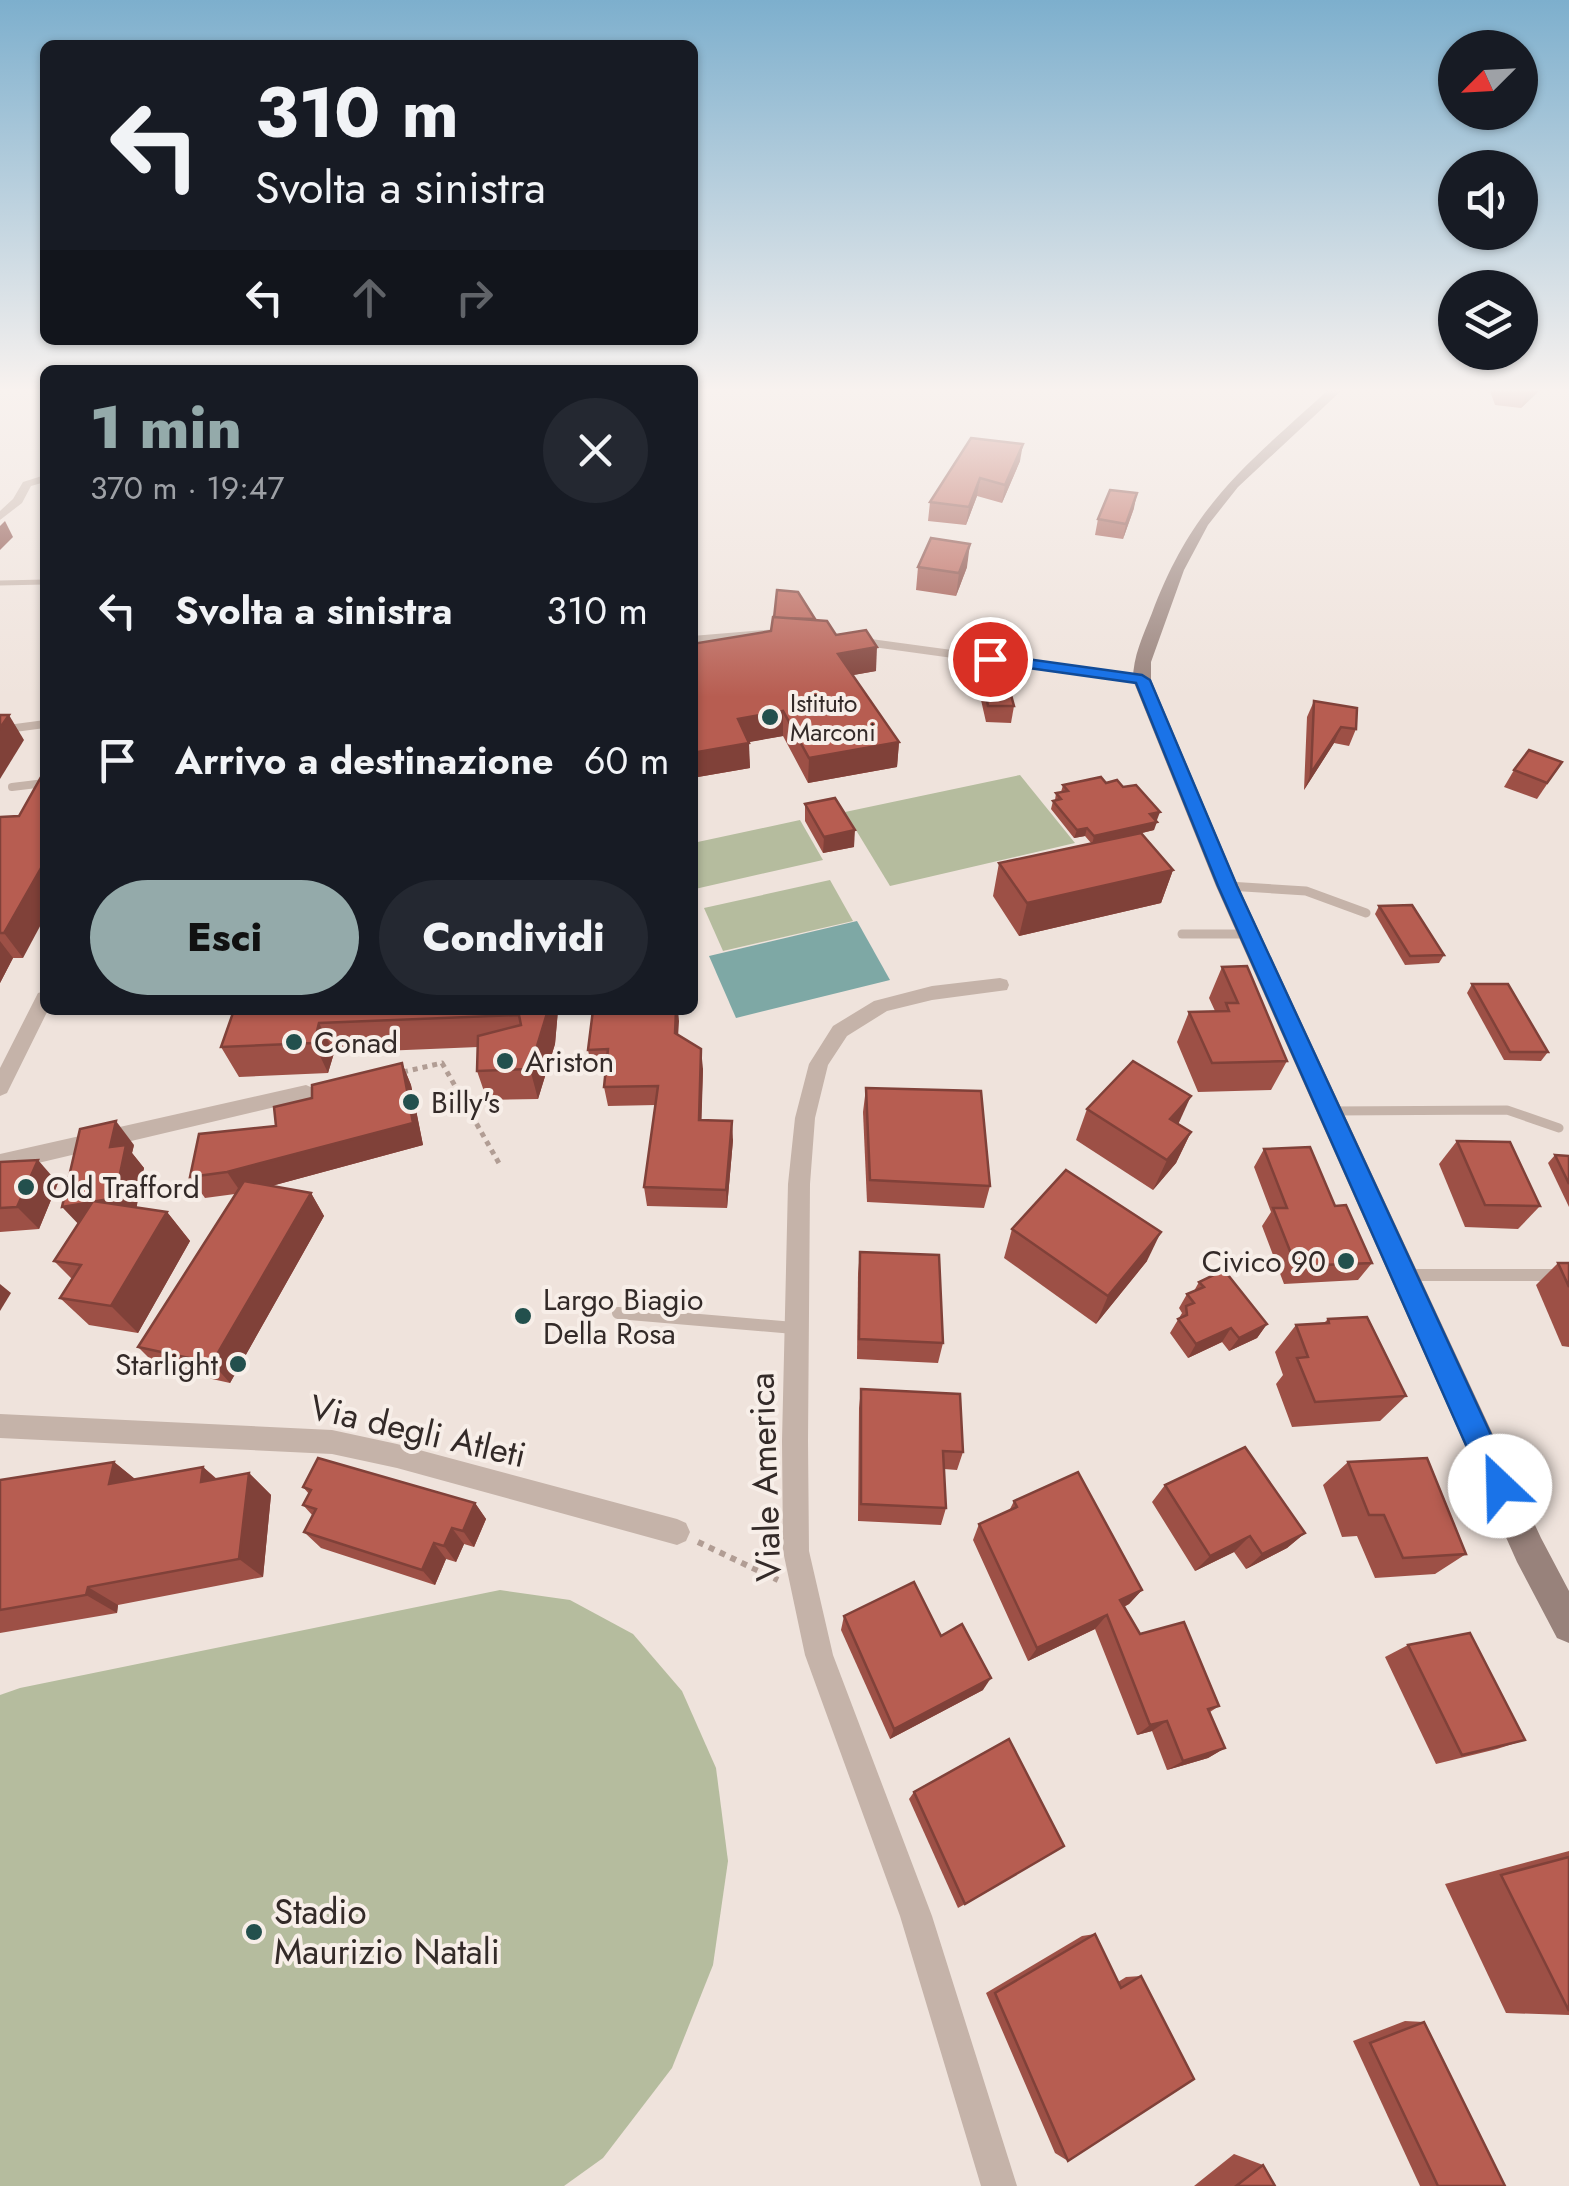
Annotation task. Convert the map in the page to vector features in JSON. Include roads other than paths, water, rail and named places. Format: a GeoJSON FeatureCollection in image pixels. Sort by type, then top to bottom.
{"type":"FeatureCollection","features":[{"type":"Feature","properties":{"kind":"main road"},"geometry":{"type":"LineString","coordinates":[[1226,493],[1201,524],[1176,570],[1142,662],[1142,680],[1227,886],[1528,1550],[1569,1626]]}},
{"type":"Feature","properties":{"kind":"street"},"geometry":{"type":"LineString","coordinates":[[0,517],[22,493]]}},
{"type":"Feature","properties":{"kind":"street"},"geometry":{"type":"LineString","coordinates":[[698,639],[762,632],[803,634]]}},
{"type":"Feature","properties":{"kind":"street"},"geometry":{"type":"LineString","coordinates":[[837,638],[1142,680]]}},
{"type":"Feature","properties":{"kind":"street"},"geometry":{"type":"LineString","coordinates":[[0,730],[40,725]]}},
{"type":"Feature","properties":{"kind":"street","name":"Viale America"},"geometry":{"type":"LineString","coordinates":[[999,2186],[916,1916],[825,1674],[803,1592],[795,1539],[802,1137],[812,1085],[828,1048],[857,1018],[882,1006],[932,993],[1000,986]]}},
{"type":"Feature","properties":{"kind":"street"},"geometry":{"type":"LineString","coordinates":[[3,1076],[40,1007]]}},
{"type":"Feature","properties":{"kind":"street"},"geometry":{"type":"LineString","coordinates":[[0,1162],[306,1093]]}},
{"type":"Feature","properties":{"kind":"street","name":"Via degli Atleti"},"geometry":{"type":"LineString","coordinates":[[0,1426],[332,1442],[677,1532]]}},
{"type":"Feature","properties":{"kind":"lane"},"geometry":{"type":"LineString","coordinates":[[0,583],[40,582]]}},
{"type":"Feature","properties":{"kind":"lane"},"geometry":{"type":"LineString","coordinates":[[12,787],[40,784]]}},
{"type":"Feature","properties":{"kind":"lane"},"geometry":{"type":"LineString","coordinates":[[1227,886],[1270,885],[1306,890],[1366,913]]}},
{"type":"Feature","properties":{"kind":"lane"},"geometry":{"type":"LineString","coordinates":[[1182,934],[1250,934]]}},
{"type":"Feature","properties":{"kind":"lane"},"geometry":{"type":"LineString","coordinates":[[1330,1112],[1507,1110],[1559,1128]]}},
{"type":"Feature","properties":{"kind":"lane"},"geometry":{"type":"LineString","coordinates":[[1404,1274],[1569,1275]]}},
{"type":"Feature","properties":{"kind":"lane"},"geometry":{"type":"LineString","coordinates":[[618,1313],[796,1328]]}},
{"type":"Feature","properties":{"kind":"water"},"geometry":{"type":"Polygon","coordinates":[[[857,921],[890,980],[736,1018],[709,956],[857,921]]]}},
{"type":"Feature","properties":{"kind":"place","name":"Istituto Marconi"},"geometry":{"type":"Point","coordinates":[770,717]}},
{"type":"Feature","properties":{"kind":"place","name":"Conad"},"geometry":{"type":"Point","coordinates":[294,1042]}},
{"type":"Feature","properties":{"kind":"place","name":"Ariston"},"geometry":{"type":"Point","coordinates":[505,1061]}},
{"type":"Feature","properties":{"kind":"place","name":"Billy's"},"geometry":{"type":"Point","coordinates":[411,1102]}},
{"type":"Feature","properties":{"kind":"place","name":"Old Trafford"},"geometry":{"type":"Point","coordinates":[26,1187]}},
{"type":"Feature","properties":{"kind":"place","name":"Civico 90"},"geometry":{"type":"Point","coordinates":[1346,1261]}},
{"type":"Feature","properties":{"kind":"place","name":"Largo Biagio Della Rosa"},"geometry":{"type":"Point","coordinates":[523,1316]}},
{"type":"Feature","properties":{"kind":"place","name":"Starlight"},"geometry":{"type":"Point","coordinates":[238,1364]}},
{"type":"Feature","properties":{"kind":"place","name":"Stadio Maurizio Natali"},"geometry":{"type":"Point","coordinates":[254,1932]}}]}
